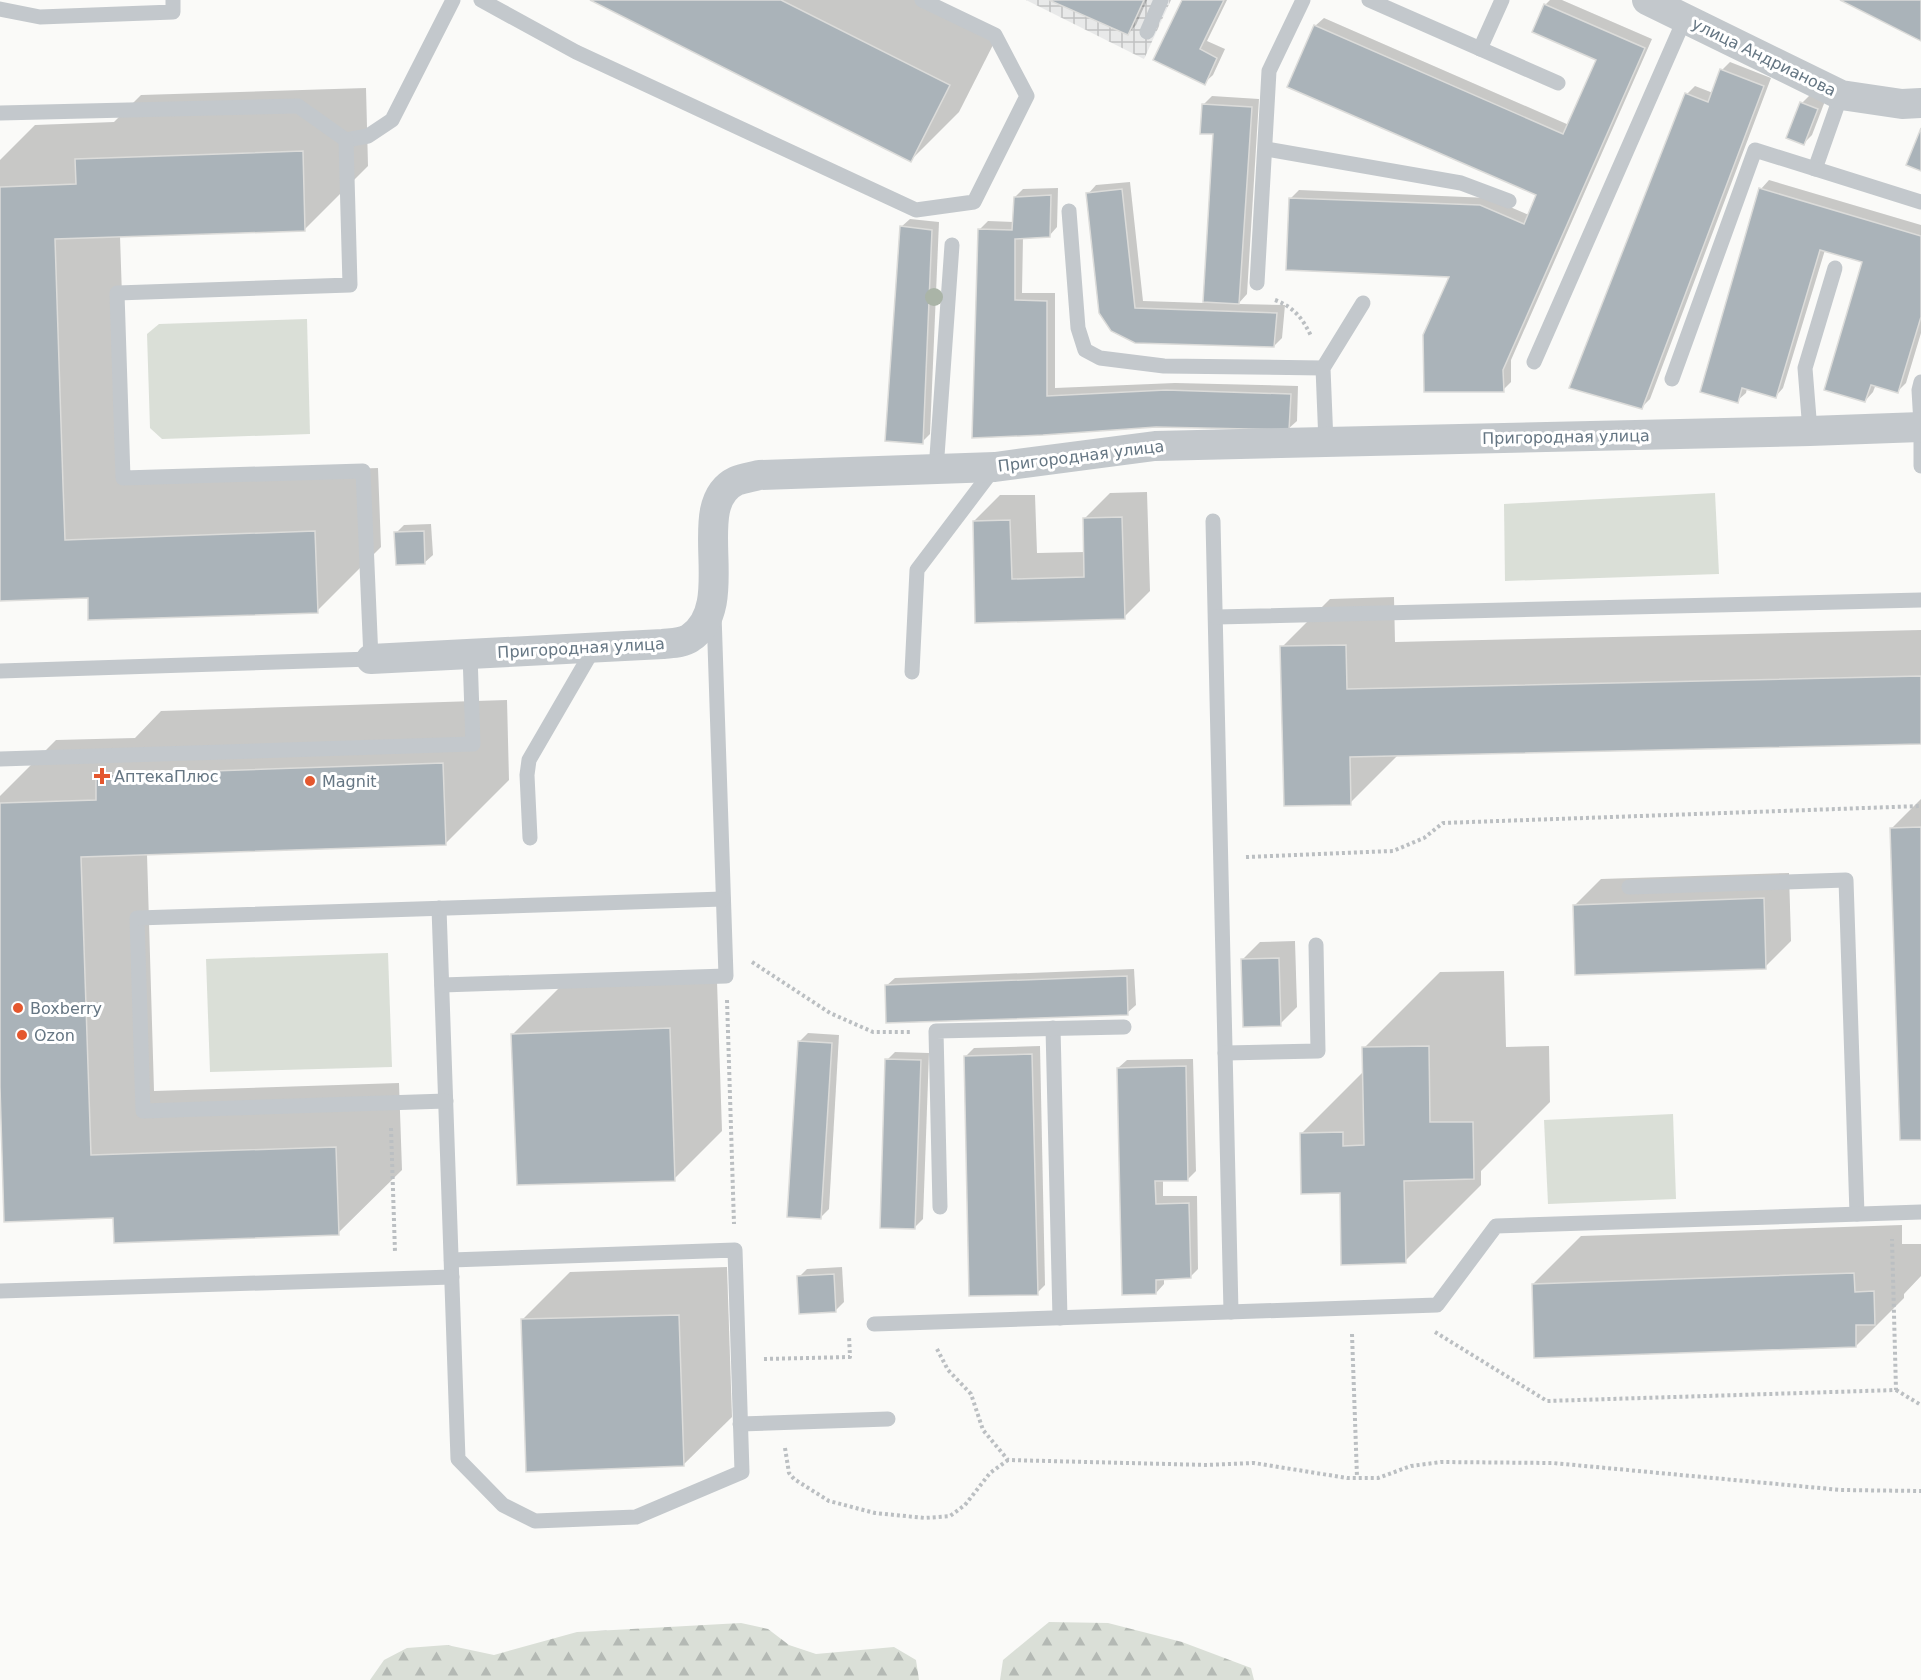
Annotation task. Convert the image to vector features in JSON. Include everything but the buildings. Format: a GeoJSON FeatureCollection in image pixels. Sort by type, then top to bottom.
{"type":"FeatureCollection","features":[{"type":"Feature","properties":{"kind":"street","name":"улица Андрианова"},"geometry":{"type":"LineString","coordinates":[[1647,0],[1841,95],[1902,104],[1921,103]]}},
{"type":"Feature","properties":{"kind":"street","name":"Пригородная улица"},"geometry":{"type":"LineString","coordinates":[[371,659],[663,644],[688,640],[705,625],[713,602],[713,521],[719,498],[735,482],[759,475],[995,467],[1155,446],[1921,427]]}},
{"type":"Feature","properties":{"kind":"lane"},"geometry":{"type":"LineString","coordinates":[[0,9],[40,17],[173,12],[173,0]]}},
{"type":"Feature","properties":{"kind":"lane"},"geometry":{"type":"LineString","coordinates":[[0,113],[298,106],[346,140],[368,136],[392,120],[453,0]]}},
{"type":"Feature","properties":{"kind":"lane"},"geometry":{"type":"LineString","coordinates":[[480,0],[576,52],[916,210],[975,202],[1027,96],[995,35],[922,0]]}},
{"type":"Feature","properties":{"kind":"lane"},"geometry":{"type":"LineString","coordinates":[[1146,32],[1161,0]]}},
{"type":"Feature","properties":{"kind":"lane"},"geometry":{"type":"LineString","coordinates":[[1257,283],[1269,71],[1303,0]]}},
{"type":"Feature","properties":{"kind":"lane"},"geometry":{"type":"LineString","coordinates":[[1369,0],[1558,83]]}},
{"type":"Feature","properties":{"kind":"lane"},"geometry":{"type":"LineString","coordinates":[[1480,49],[1502,0]]}},
{"type":"Feature","properties":{"kind":"lane"},"geometry":{"type":"LineString","coordinates":[[1534,362],[1685,18]]}},
{"type":"Feature","properties":{"kind":"lane"},"geometry":{"type":"LineString","coordinates":[[1815,169],[1841,95]]}},
{"type":"Feature","properties":{"kind":"lane"},"geometry":{"type":"LineString","coordinates":[[0,671],[371,659],[363,471],[123,478],[117,293],[350,285],[346,140]]}},
{"type":"Feature","properties":{"kind":"lane"},"geometry":{"type":"LineString","coordinates":[[1266,149],[1461,183],[1509,201]]}},
{"type":"Feature","properties":{"kind":"lane"},"geometry":{"type":"LineString","coordinates":[[1672,379],[1755,150],[1921,202]]}},
{"type":"Feature","properties":{"kind":"lane"},"geometry":{"type":"LineString","coordinates":[[1069,211],[1078,328],[1085,350],[1100,358],[1164,366],[1323,368]]}},
{"type":"Feature","properties":{"kind":"lane"},"geometry":{"type":"LineString","coordinates":[[936,470],[952,245]]}},
{"type":"Feature","properties":{"kind":"lane"},"geometry":{"type":"LineString","coordinates":[[1810,431],[1805,368],[1835,268]]}},
{"type":"Feature","properties":{"kind":"lane"},"geometry":{"type":"LineString","coordinates":[[1326,442],[1323,368],[1363,303]]}},
{"type":"Feature","properties":{"kind":"lane"},"geometry":{"type":"LineString","coordinates":[[1921,382],[1919,390],[1921,466]]}},
{"type":"Feature","properties":{"kind":"lane"},"geometry":{"type":"LineString","coordinates":[[912,672],[917,570],[995,467]]}},
{"type":"Feature","properties":{"kind":"lane"},"geometry":{"type":"LineString","coordinates":[[1213,521],[1231,1312]]}},
{"type":"Feature","properties":{"kind":"lane"},"geometry":{"type":"LineString","coordinates":[[1216,616],[1921,600]]}},
{"type":"Feature","properties":{"kind":"lane"},"geometry":{"type":"LineString","coordinates":[[442,985],[726,976],[713,602]]}},
{"type":"Feature","properties":{"kind":"lane"},"geometry":{"type":"LineString","coordinates":[[530,838],[527,775],[530,760],[594,648]]}},
{"type":"Feature","properties":{"kind":"lane"},"geometry":{"type":"LineString","coordinates":[[0,759],[473,744],[470,654]]}},
{"type":"Feature","properties":{"kind":"lane"},"geometry":{"type":"LineString","coordinates":[[1629,887],[1846,880],[1857,1214]]}},
{"type":"Feature","properties":{"kind":"lane"},"geometry":{"type":"LineString","coordinates":[[446,1101],[143,1111],[137,918],[723,899]]}},
{"type":"Feature","properties":{"kind":"lane"},"geometry":{"type":"LineString","coordinates":[[439,908],[442,985],[451,1260],[458,1459],[503,1505],[535,1521],[636,1517],[742,1472],[735,1250],[451,1260]]}},
{"type":"Feature","properties":{"kind":"lane"},"geometry":{"type":"LineString","coordinates":[[1225,1053],[1318,1051],[1316,945]]}},
{"type":"Feature","properties":{"kind":"lane"},"geometry":{"type":"LineString","coordinates":[[940,1207],[936,1031],[1124,1027]]}},
{"type":"Feature","properties":{"kind":"lane"},"geometry":{"type":"LineString","coordinates":[[1053,1028],[1060,1318]]}},
{"type":"Feature","properties":{"kind":"lane"},"geometry":{"type":"LineString","coordinates":[[874,1324],[1437,1305],[1496,1226],[1921,1212]]}},
{"type":"Feature","properties":{"kind":"lane"},"geometry":{"type":"LineString","coordinates":[[0,1292],[452,1277]]}},
{"type":"Feature","properties":{"kind":"lane"},"geometry":{"type":"LineString","coordinates":[[740,1424],[888,1419]]}},
{"type":"Feature","properties":{"kind":"path"},"geometry":{"type":"LineString","coordinates":[[1257,283],[1258,291],[1263,296],[1287,304],[1303,320],[1323,368]]}},
{"type":"Feature","properties":{"kind":"path"},"geometry":{"type":"LineString","coordinates":[[1221,858],[1393,851],[1424,838],[1443,823],[1921,806]]}},
{"type":"Feature","properties":{"kind":"path"},"geometry":{"type":"LineString","coordinates":[[725,959],[748,959],[830,1013],[873,1032],[936,1031]]}},
{"type":"Feature","properties":{"kind":"path"},"geometry":{"type":"LineString","coordinates":[[726,976],[735,1250]]}},
{"type":"Feature","properties":{"kind":"path"},"geometry":{"type":"LineString","coordinates":[[390,1103],[396,1279]]}},
{"type":"Feature","properties":{"kind":"path"},"geometry":{"type":"LineString","coordinates":[[1891,1213],[1896,1390]]}},
{"type":"Feature","properties":{"kind":"path"},"geometry":{"type":"LineString","coordinates":[[1394,1307],[1547,1401],[1896,1390],[1921,1405]]}},
{"type":"Feature","properties":{"kind":"path"},"geometry":{"type":"LineString","coordinates":[[1352,1308],[1358,1478]]}},
{"type":"Feature","properties":{"kind":"path"},"geometry":{"type":"LineString","coordinates":[[932,1322],[934,1343],[948,1370],[971,1394],[983,1430],[1008,1460]]}},
{"type":"Feature","properties":{"kind":"path"},"geometry":{"type":"LineString","coordinates":[[738,1360],[850,1357],[849,1324],[874,1324]]}},
{"type":"Feature","properties":{"kind":"path"},"geometry":{"type":"LineString","coordinates":[[781,1423],[789,1473],[794,1479],[829,1501],[875,1513],[925,1518],[950,1516],[965,1505],[990,1473],[1008,1460],[1207,1465],[1254,1463],[1347,1478],[1378,1478],[1411,1466],[1441,1462],[1553,1463],[1841,1490],[1921,1491]]}},
{"type":"Feature","properties":{"kind":"shaded area"},"geometry":{"type":"Polygon","coordinates":[[[1026,0],[1171,0],[1144,59],[1026,0]]]}},
{"type":"Feature","properties":{"kind":"green space"},"geometry":{"type":"Polygon","coordinates":[[[307,319],[310,434],[162,439],[150,428],[147,334],[159,324],[307,319]]]}},
{"type":"Feature","properties":{"kind":"green space"},"geometry":{"type":"Polygon","coordinates":[[[1715,493],[1719,574],[1505,581],[1504,504],[1715,493]]]}},
{"type":"Feature","properties":{"kind":"green space"},"geometry":{"type":"Polygon","coordinates":[[[388,953],[392,1067],[210,1072],[206,959],[388,953]]]}},
{"type":"Feature","properties":{"kind":"green space"},"geometry":{"type":"Polygon","coordinates":[[[1673,1114],[1676,1199],[1548,1204],[1544,1120],[1673,1114]]]}},
{"type":"Feature","properties":{"kind":"green space"},"geometry":{"type":"Polygon","coordinates":[[[1049,1622],[1108,1623],[1182,1642],[1251,1668],[1254,1680],[1000,1680],[1003,1660],[1049,1622]]]}},
{"type":"Feature","properties":{"kind":"green space"},"geometry":{"type":"Polygon","coordinates":[[[741,1623],[768,1629],[789,1645],[816,1654],[894,1647],[916,1660],[919,1680],[370,1680],[384,1660],[407,1648],[447,1645],[494,1655],[577,1632],[741,1623]]]}},
{"type":"Feature","properties":{"kind":"place","name":"АптекаПлюс"},"geometry":{"type":"Point","coordinates":[102,776]}},
{"type":"Feature","properties":{"kind":"place","name":"Magnit"},"geometry":{"type":"Point","coordinates":[310,781]}},
{"type":"Feature","properties":{"kind":"place","name":"Boxberry"},"geometry":{"type":"Point","coordinates":[18,1008]}},
{"type":"Feature","properties":{"kind":"place","name":"Ozon"},"geometry":{"type":"Point","coordinates":[22,1035]}}]}
